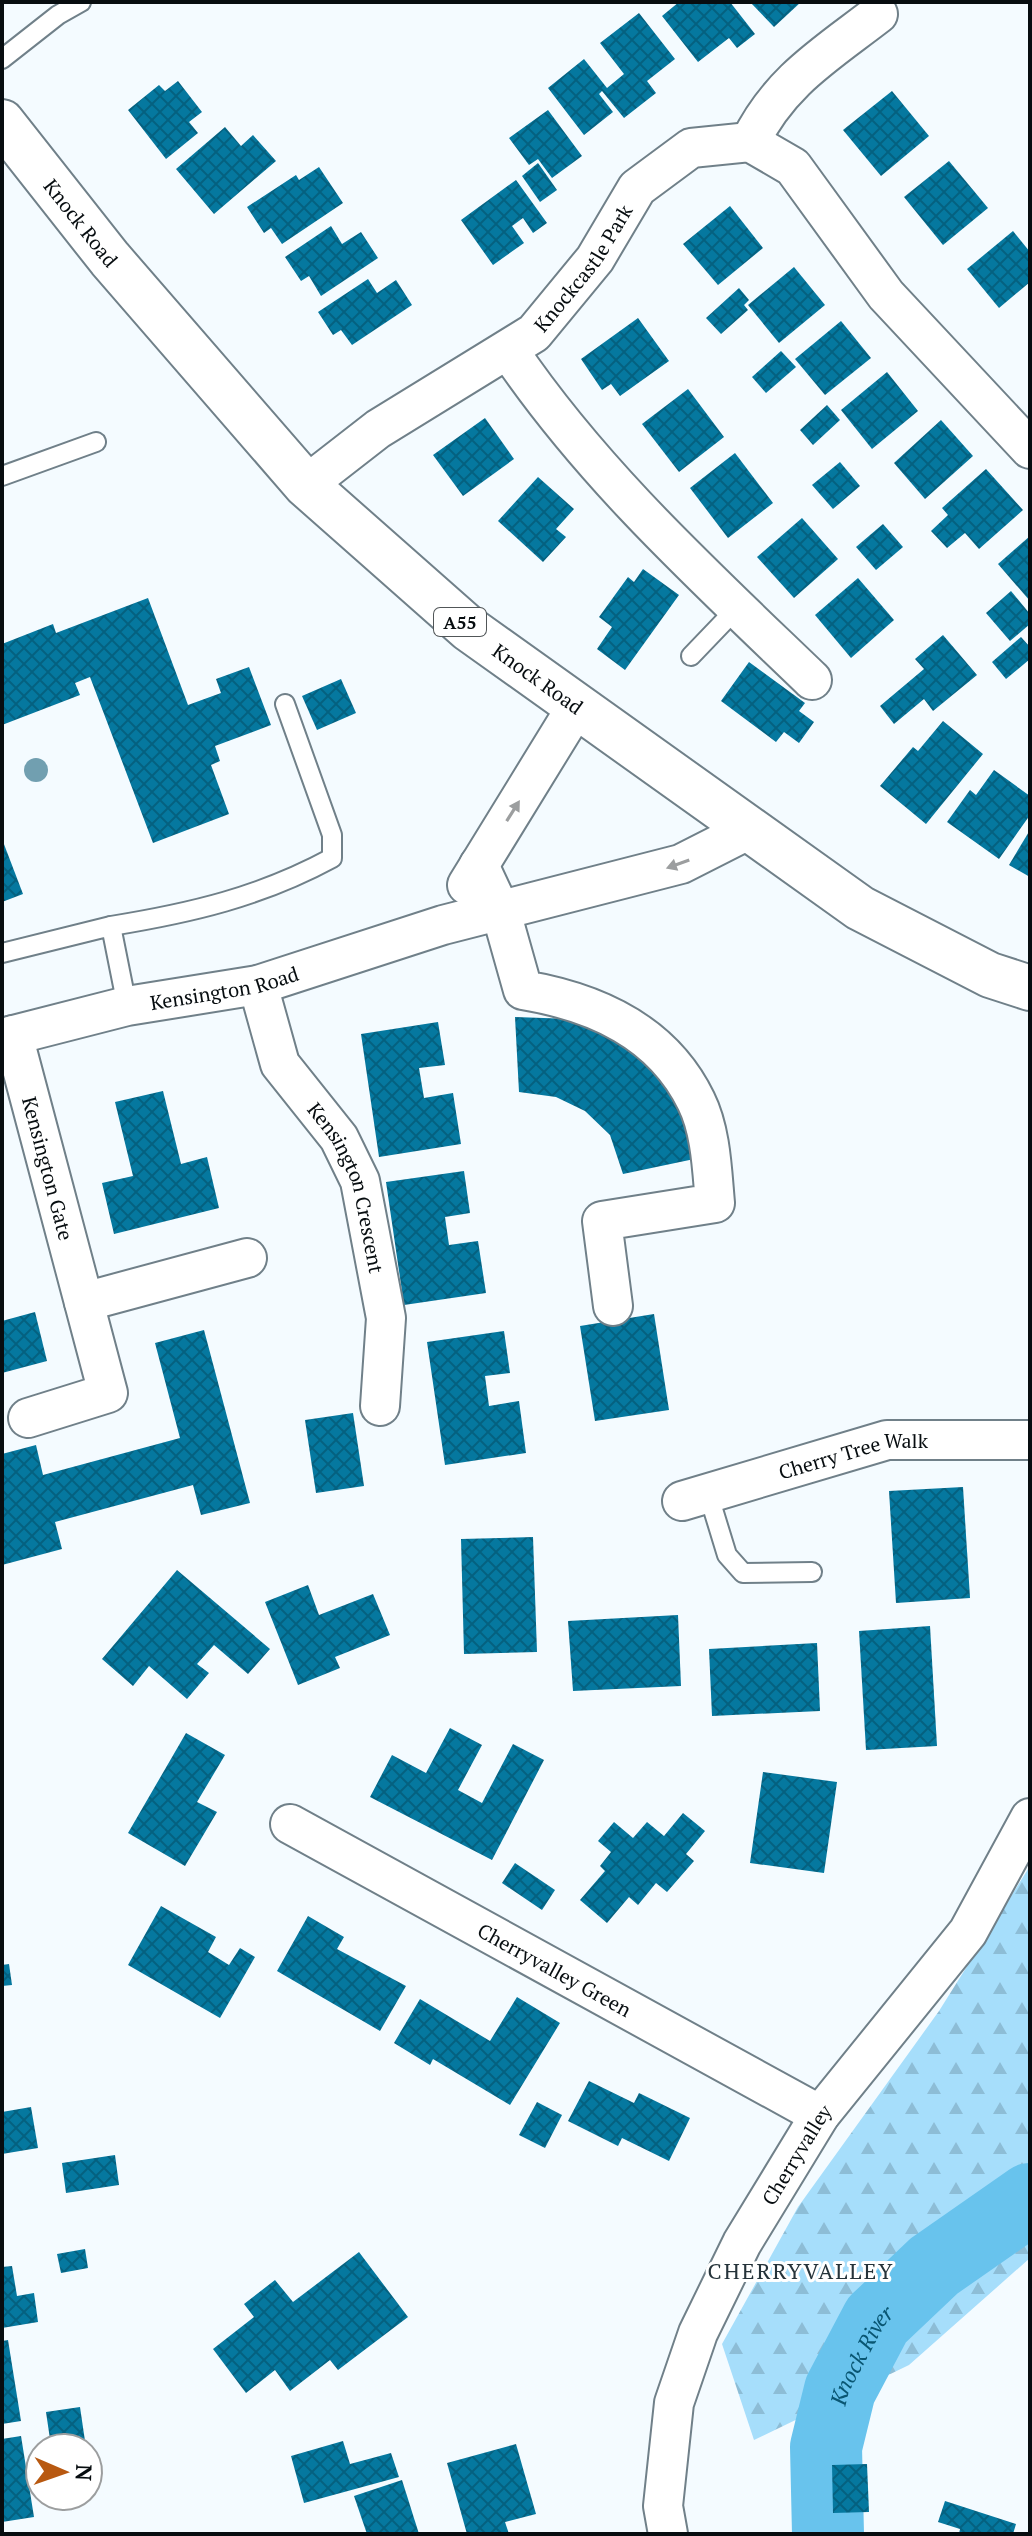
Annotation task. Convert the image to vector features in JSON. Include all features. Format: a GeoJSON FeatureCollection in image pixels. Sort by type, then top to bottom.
{"type":"FeatureCollection","features":[{"type":"Feature","properties":{"kind":"highway","name":"Knock Road"},"geometry":{"type":"LineString","coordinates":[[2,122],[110,259],[306,485],[469,629],[860,908],[990,975],[1030,988]]}},
{"type":"Feature","properties":{"kind":"street"},"geometry":{"type":"LineString","coordinates":[[878,14],[785,87],[765,112],[750,142],[793,167],[886,295],[1030,449]]}},
{"type":"Feature","properties":{"kind":"street","name":"Knockcastle Park"},"geometry":{"type":"LineString","coordinates":[[306,485],[378,429],[534,333],[595,259],[637,188],[691,148],[750,142]]}},
{"type":"Feature","properties":{"kind":"street"},"geometry":{"type":"LineString","coordinates":[[509,351],[539,395],[648,522],[812,680]]}},
{"type":"Feature","properties":{"kind":"street"},"geometry":{"type":"LineString","coordinates":[[443,925],[577,706]]}},
{"type":"Feature","properties":{"kind":"street","name":"Kensington Road"},"geometry":{"type":"LineString","coordinates":[[7,1037],[127,1006],[258,985],[443,925],[681,864],[748,830]]}},
{"type":"Feature","properties":{"kind":"street"},"geometry":{"type":"LineString","coordinates":[[479,865],[501,912],[523,990],[562,997],[605,1013],[641,1032],[671,1061],[697,1102],[709,1147],[715,1203],[602,1221],[613,1306]]}},
{"type":"Feature","properties":{"kind":"street","name":"Kensington Crescent"},"geometry":{"type":"LineString","coordinates":[[258,985],[280,1064],[339,1138],[360,1181],[386,1318],[380,1406]]}},
{"type":"Feature","properties":{"kind":"street","name":"Kensington Gate"},"geometry":{"type":"LineString","coordinates":[[7,1037],[108,1393],[28,1418]]}},
{"type":"Feature","properties":{"kind":"street"},"geometry":{"type":"LineString","coordinates":[[84,1302],[247,1258]]}},
{"type":"Feature","properties":{"kind":"street","name":"Cherry Tree Walk"},"geometry":{"type":"LineString","coordinates":[[695,1497],[887,1440],[1030,1440]]}},
{"type":"Feature","properties":{"kind":"street","name":"Cherryvalley"},"geometry":{"type":"LineString","coordinates":[[668,2534],[663,2506],[674,2403],[698,2333],[742,2243],[820,2115],[968,1932],[1030,1818]]}},
{"type":"Feature","properties":{"kind":"street","name":"Cherryvalley Green"},"geometry":{"type":"LineString","coordinates":[[290,1824],[820,2115]]}},
{"type":"Feature","properties":{"kind":"lane"},"geometry":{"type":"LineString","coordinates":[[2,59],[58,15],[81,2]]}},
{"type":"Feature","properties":{"kind":"lane"},"geometry":{"type":"LineString","coordinates":[[2,476],[96,442]]}},
{"type":"Feature","properties":{"kind":"lane"},"geometry":{"type":"LineString","coordinates":[[691,656],[737,608]]}},
{"type":"Feature","properties":{"kind":"lane"},"geometry":{"type":"LineString","coordinates":[[2,953],[111,926],[202,911],[303,874],[332,858],[332,835],[285,704]]}},
{"type":"Feature","properties":{"kind":"lane"},"geometry":{"type":"LineString","coordinates":[[111,926],[127,1006]]}},
{"type":"Feature","properties":{"kind":"lane"},"geometry":{"type":"LineString","coordinates":[[695,1497],[727,1555],[743,1573],[812,1572]]}},
{"type":"Feature","properties":{"kind":"green space"},"geometry":{"type":"Polygon","coordinates":[[[1030,1866],[1030,2258],[909,2365],[754,2440],[722,2344],[798,2207],[939,2011],[1030,1866]]]}},
{"type":"Feature","properties":{"kind":"building"},"geometry":{"type":"Polygon","coordinates":[[[679,2],[730,2],[755,34],[737,48],[729,38],[698,62],[662,16],[679,2]]]}},
{"type":"Feature","properties":{"kind":"building"},"geometry":{"type":"Polygon","coordinates":[[[750,2],[801,2],[774,27],[750,2]]]}},
{"type":"Feature","properties":{"kind":"building"},"geometry":{"type":"Polygon","coordinates":[[[639,13],[675,59],[647,81],[656,93],[624,118],[602,91],[599,94],[613,112],[584,135],[548,88],[584,59],[607,88],[624,74],[600,43],[639,13]]]}},
{"type":"Feature","properties":{"kind":"building"},"geometry":{"type":"Polygon","coordinates":[[[178,81],[202,112],[189,122],[198,133],[166,159],[128,110],[159,85],[165,91],[178,81]]]}},
{"type":"Feature","properties":{"kind":"building"},"geometry":{"type":"Polygon","coordinates":[[[892,91],[929,136],[881,176],[843,130],[892,91]]]}},
{"type":"Feature","properties":{"kind":"building"},"geometry":{"type":"Polygon","coordinates":[[[548,110],[582,156],[552,178],[538,159],[529,165],[509,138],[548,110]]]}},
{"type":"Feature","properties":{"kind":"building"},"geometry":{"type":"Polygon","coordinates":[[[225,127],[241,146],[253,135],[276,161],[214,214],[176,169],[225,127]]]}},
{"type":"Feature","properties":{"kind":"building"},"geometry":{"type":"Polygon","coordinates":[[[949,161],[988,208],[943,245],[904,197],[949,161]]]}},
{"type":"Feature","properties":{"kind":"building"},"geometry":{"type":"Polygon","coordinates":[[[538,163],[557,190],[540,202],[522,176],[538,163]]]}},
{"type":"Feature","properties":{"kind":"building"},"geometry":{"type":"Polygon","coordinates":[[[319,167],[343,203],[282,244],[271,228],[264,233],[247,207],[296,175],[299,180],[319,167]]]}},
{"type":"Feature","properties":{"kind":"building"},"geometry":{"type":"Polygon","coordinates":[[[516,180],[547,223],[533,233],[523,218],[512,226],[524,243],[493,265],[461,220],[516,180]]]}},
{"type":"Feature","properties":{"kind":"building"},"geometry":{"type":"Polygon","coordinates":[[[730,206],[763,248],[718,285],[683,244],[730,206]]]}},
{"type":"Feature","properties":{"kind":"building"},"geometry":{"type":"Polygon","coordinates":[[[331,226],[342,244],[361,232],[378,258],[321,296],[309,276],[301,281],[285,257],[331,226]]]}},
{"type":"Feature","properties":{"kind":"building"},"geometry":{"type":"Polygon","coordinates":[[[1013,231],[1030,252],[1030,282],[999,308],[967,269],[1013,231]]]}},
{"type":"Feature","properties":{"kind":"building"},"geometry":{"type":"Polygon","coordinates":[[[794,267],[825,305],[779,343],[748,305],[794,267]]]}},
{"type":"Feature","properties":{"kind":"building"},"geometry":{"type":"Polygon","coordinates":[[[368,279],[377,293],[396,280],[412,305],[352,345],[341,330],[333,335],[318,312],[368,279]]]}},
{"type":"Feature","properties":{"kind":"building"},"geometry":{"type":"Polygon","coordinates":[[[739,288],[749,300],[744,305],[748,310],[721,334],[706,318],[739,288]]]}},
{"type":"Feature","properties":{"kind":"building"},"geometry":{"type":"Polygon","coordinates":[[[638,318],[669,361],[620,396],[611,384],[602,390],[581,359],[638,318]]]}},
{"type":"Feature","properties":{"kind":"building"},"geometry":{"type":"Polygon","coordinates":[[[841,321],[871,358],[825,395],[795,359],[841,321]]]}},
{"type":"Feature","properties":{"kind":"building"},"geometry":{"type":"Polygon","coordinates":[[[781,351],[796,367],[766,393],[752,377],[781,351]]]}},
{"type":"Feature","properties":{"kind":"building"},"geometry":{"type":"Polygon","coordinates":[[[887,372],[918,411],[872,449],[841,410],[887,372]]]}},
{"type":"Feature","properties":{"kind":"building"},"geometry":{"type":"Polygon","coordinates":[[[688,389],[724,437],[679,472],[642,424],[688,389]]]}},
{"type":"Feature","properties":{"kind":"building"},"geometry":{"type":"Polygon","coordinates":[[[827,405],[840,420],[813,445],[800,430],[827,405]]]}},
{"type":"Feature","properties":{"kind":"building"},"geometry":{"type":"Polygon","coordinates":[[[485,418],[514,459],[463,496],[433,455],[485,418]]]}},
{"type":"Feature","properties":{"kind":"building"},"geometry":{"type":"Polygon","coordinates":[[[941,420],[973,456],[925,499],[894,463],[941,420]]]}},
{"type":"Feature","properties":{"kind":"building"},"geometry":{"type":"Polygon","coordinates":[[[735,453],[773,503],[728,538],[690,488],[735,453]]]}},
{"type":"Feature","properties":{"kind":"building"},"geometry":{"type":"Polygon","coordinates":[[[840,462],[860,486],[833,509],[812,485],[840,462]]]}},
{"type":"Feature","properties":{"kind":"building"},"geometry":{"type":"Polygon","coordinates":[[[986,469],[1023,510],[979,549],[965,533],[947,548],[931,531],[948,515],[942,508],[986,469]]]}},
{"type":"Feature","properties":{"kind":"building"},"geometry":{"type":"Polygon","coordinates":[[[538,477],[574,509],[556,529],[566,537],[543,562],[498,521],[538,477]]]}},
{"type":"Feature","properties":{"kind":"building"},"geometry":{"type":"Polygon","coordinates":[[[802,518],[838,559],[794,598],[757,557],[802,518]]]}},
{"type":"Feature","properties":{"kind":"building"},"geometry":{"type":"Polygon","coordinates":[[[883,524],[903,547],[876,570],[856,547],[883,524]]]}},
{"type":"Feature","properties":{"kind":"building"},"geometry":{"type":"Polygon","coordinates":[[[1030,536],[1030,601],[998,564],[1030,536]]]}},
{"type":"Feature","properties":{"kind":"building"},"geometry":{"type":"Polygon","coordinates":[[[643,569],[679,595],[625,670],[597,649],[612,627],[599,617],[628,577],[634,582],[643,569]]]}},
{"type":"Feature","properties":{"kind":"building"},"geometry":{"type":"Polygon","coordinates":[[[858,578],[894,620],[851,658],[815,615],[858,578]]]}},
{"type":"Feature","properties":{"kind":"building"},"geometry":{"type":"Polygon","coordinates":[[[1011,591],[1030,614],[1030,624],[1010,641],[986,613],[1011,591]]]}},
{"type":"Feature","properties":{"kind":"building"},"geometry":{"type":"Polygon","coordinates":[[[148,598],[188,705],[221,693],[216,679],[249,667],[271,725],[215,746],[220,761],[211,765],[229,814],[153,843],[90,677],[75,683],[80,695],[2,725],[2,644],[53,624],[56,633],[148,598]]]}},
{"type":"Feature","properties":{"kind":"building"},"geometry":{"type":"Polygon","coordinates":[[[943,635],[977,675],[933,711],[924,699],[894,724],[880,706],[924,669],[915,659],[943,635]]]}},
{"type":"Feature","properties":{"kind":"building"},"geometry":{"type":"Polygon","coordinates":[[[1021,637],[1030,647],[1030,659],[1006,679],[992,662],[1021,637]]]}},
{"type":"Feature","properties":{"kind":"building"},"geometry":{"type":"Polygon","coordinates":[[[749,662],[805,703],[799,711],[814,722],[799,743],[784,732],[776,742],[721,701],[749,662]]]}},
{"type":"Feature","properties":{"kind":"building"},"geometry":{"type":"Polygon","coordinates":[[[341,679],[356,713],[317,730],[302,696],[341,679]]]}},
{"type":"Feature","properties":{"kind":"building"},"geometry":{"type":"Polygon","coordinates":[[[943,721],[983,754],[926,824],[880,786],[913,747],[918,751],[943,721]]]}},
{"type":"Feature","properties":{"kind":"building"},"geometry":{"type":"Polygon","coordinates":[[[994,770],[1030,796],[1030,815],[999,859],[947,822],[970,790],[976,795],[994,770]]]}},
{"type":"Feature","properties":{"kind":"building"},"geometry":{"type":"Polygon","coordinates":[[[1030,830],[1030,877],[1009,865],[1030,830]]]}},
{"type":"Feature","properties":{"kind":"building"},"geometry":{"type":"Polygon","coordinates":[[[2,839],[23,894],[2,902],[2,839]]]}},
{"type":"Feature","properties":{"kind":"building"},"geometry":{"type":"Polygon","coordinates":[[[515,1017],[572,1019],[633,1045],[676,1096],[699,1158],[623,1174],[610,1135],[585,1111],[556,1097],[519,1092],[515,1017]]]}},
{"type":"Feature","properties":{"kind":"building"},"geometry":{"type":"Polygon","coordinates":[[[438,1022],[445,1065],[419,1068],[424,1098],[453,1093],[461,1144],[379,1157],[361,1034],[438,1022]]]}},
{"type":"Feature","properties":{"kind":"building"},"geometry":{"type":"Polygon","coordinates":[[[163,1091],[181,1164],[207,1157],[219,1208],[114,1234],[102,1183],[133,1176],[115,1102],[163,1091]]]}},
{"type":"Feature","properties":{"kind":"building"},"geometry":{"type":"Polygon","coordinates":[[[464,1171],[470,1213],[445,1217],[449,1245],[478,1241],[486,1293],[404,1305],[386,1182],[464,1171]]]}},
{"type":"Feature","properties":{"kind":"building"},"geometry":{"type":"Polygon","coordinates":[[[35,1312],[47,1361],[2,1373],[2,1321],[35,1312]]]}},
{"type":"Feature","properties":{"kind":"building"},"geometry":{"type":"Polygon","coordinates":[[[654,1314],[669,1410],[595,1421],[580,1326],[654,1314]]]}},
{"type":"Feature","properties":{"kind":"building"},"geometry":{"type":"Polygon","coordinates":[[[204,1330],[250,1503],[201,1515],[193,1485],[55,1522],[62,1549],[2,1565],[2,1454],[36,1445],[43,1475],[180,1438],[155,1343],[204,1330]]]}},
{"type":"Feature","properties":{"kind":"building"},"geometry":{"type":"Polygon","coordinates":[[[504,1331],[510,1373],[485,1376],[489,1406],[519,1401],[526,1453],[445,1465],[427,1342],[504,1331]]]}},
{"type":"Feature","properties":{"kind":"building"},"geometry":{"type":"Polygon","coordinates":[[[353,1413],[364,1486],[316,1493],[305,1420],[353,1413]]]}},
{"type":"Feature","properties":{"kind":"building"},"geometry":{"type":"Polygon","coordinates":[[[963,1487],[970,1598],[896,1603],[889,1491],[963,1487]]]}},
{"type":"Feature","properties":{"kind":"building"},"geometry":{"type":"Polygon","coordinates":[[[533,1537],[537,1652],[464,1654],[461,1539],[533,1537]]]}},
{"type":"Feature","properties":{"kind":"building"},"geometry":{"type":"Polygon","coordinates":[[[177,1570],[270,1649],[248,1674],[214,1645],[197,1664],[209,1673],[187,1699],[149,1666],[133,1686],[102,1659],[177,1570]]]}},
{"type":"Feature","properties":{"kind":"building"},"geometry":{"type":"Polygon","coordinates":[[[308,1585],[319,1615],[373,1594],[390,1635],[335,1657],[340,1668],[298,1685],[265,1602],[308,1585]]]}},
{"type":"Feature","properties":{"kind":"building"},"geometry":{"type":"Polygon","coordinates":[[[678,1615],[681,1686],[573,1691],[568,1621],[678,1615]]]}},
{"type":"Feature","properties":{"kind":"building"},"geometry":{"type":"Polygon","coordinates":[[[930,1626],[937,1746],[866,1750],[859,1631],[930,1626]]]}},
{"type":"Feature","properties":{"kind":"building"},"geometry":{"type":"Polygon","coordinates":[[[817,1643],[820,1711],[712,1716],[709,1649],[817,1643]]]}},
{"type":"Feature","properties":{"kind":"building"},"geometry":{"type":"Polygon","coordinates":[[[450,1728],[482,1745],[458,1790],[482,1803],[513,1744],[544,1760],[492,1860],[370,1797],[392,1755],[426,1773],[450,1728]]]}},
{"type":"Feature","properties":{"kind":"building"},"geometry":{"type":"Polygon","coordinates":[[[186,1733],[225,1755],[197,1802],[217,1812],[185,1866],[128,1833],[186,1733]]]}},
{"type":"Feature","properties":{"kind":"building"},"geometry":{"type":"Polygon","coordinates":[[[763,1772],[837,1782],[824,1873],[750,1863],[763,1772]]]}},
{"type":"Feature","properties":{"kind":"building"},"geometry":{"type":"Polygon","coordinates":[[[683,1813],[705,1831],[686,1854],[694,1861],[667,1892],[656,1883],[638,1905],[629,1897],[607,1923],[580,1900],[605,1871],[600,1866],[611,1852],[598,1841],[614,1822],[633,1838],[647,1822],[664,1836],[683,1813]]]}},
{"type":"Feature","properties":{"kind":"building"},"geometry":{"type":"Polygon","coordinates":[[[515,1863],[555,1890],[542,1910],[502,1883],[515,1863]]]}},
{"type":"Feature","properties":{"kind":"building"},"geometry":{"type":"Polygon","coordinates":[[[161,1906],[216,1937],[208,1952],[229,1965],[240,1948],[255,1957],[220,2018],[128,1965],[161,1906]]]}},
{"type":"Feature","properties":{"kind":"building"},"geometry":{"type":"Polygon","coordinates":[[[308,1916],[344,1937],[337,1949],[406,1986],[380,2031],[277,1971],[308,1916]]]}},
{"type":"Feature","properties":{"kind":"building"},"geometry":{"type":"Polygon","coordinates":[[[9,1964],[12,1985],[2,1986],[2,1965],[9,1964]]]}},
{"type":"Feature","properties":{"kind":"building"},"geometry":{"type":"Polygon","coordinates":[[[517,1997],[560,2023],[510,2105],[433,2059],[430,2065],[394,2043],[420,1999],[490,2041],[517,1997]]]}},
{"type":"Feature","properties":{"kind":"building"},"geometry":{"type":"Polygon","coordinates":[[[589,2081],[634,2103],[639,2093],[690,2118],[669,2161],[622,2138],[618,2146],[568,2121],[589,2081]]]}},
{"type":"Feature","properties":{"kind":"building"},"geometry":{"type":"Polygon","coordinates":[[[537,2102],[562,2115],[545,2148],[519,2135],[537,2102]]]}},
{"type":"Feature","properties":{"kind":"building"},"geometry":{"type":"Polygon","coordinates":[[[31,2107],[38,2148],[2,2154],[2,2112],[31,2107]]]}},
{"type":"Feature","properties":{"kind":"building"},"geometry":{"type":"Polygon","coordinates":[[[115,2155],[119,2185],[66,2193],[62,2163],[115,2155]]]}},
{"type":"Feature","properties":{"kind":"building"},"geometry":{"type":"Polygon","coordinates":[[[85,2249],[88,2268],[61,2273],[57,2254],[85,2249]]]}},
{"type":"Feature","properties":{"kind":"building"},"geometry":{"type":"Polygon","coordinates":[[[359,2252],[408,2317],[338,2370],[330,2360],[290,2391],[275,2370],[246,2393],[213,2349],[254,2317],[244,2304],[275,2280],[293,2302],[359,2252]]]}},
{"type":"Feature","properties":{"kind":"building"},"geometry":{"type":"Polygon","coordinates":[[[12,2266],[17,2296],[34,2293],[38,2322],[2,2328],[2,2267],[12,2266]]]}},
{"type":"Feature","properties":{"kind":"building"},"geometry":{"type":"Polygon","coordinates":[[[8,2340],[21,2421],[2,2424],[2,2341],[8,2340]]]}},
{"type":"Feature","properties":{"kind":"building"},"geometry":{"type":"Polygon","coordinates":[[[80,2407],[84,2432],[49,2432],[46,2412],[80,2407]]]}},
{"type":"Feature","properties":{"kind":"building"},"geometry":{"type":"Polygon","coordinates":[[[21,2436],[24,2512],[33,2512],[34,2517],[2,2522],[2,2439],[21,2436]]]}},
{"type":"Feature","properties":{"kind":"building"},"geometry":{"type":"Polygon","coordinates":[[[343,2441],[350,2464],[391,2453],[399,2477],[304,2503],[291,2456],[343,2441]]]}},
{"type":"Feature","properties":{"kind":"building"},"geometry":{"type":"Polygon","coordinates":[[[516,2444],[536,2514],[505,2522],[509,2534],[467,2534],[447,2463],[516,2444]]]}},
{"type":"Feature","properties":{"kind":"building"},"geometry":{"type":"Polygon","coordinates":[[[867,2464],[869,2512],[833,2513],[832,2465],[867,2464]]]}},
{"type":"Feature","properties":{"kind":"building"},"geometry":{"type":"Polygon","coordinates":[[[402,2480],[419,2534],[367,2534],[354,2496],[402,2480]]]}},
{"type":"Feature","properties":{"kind":"building"},"geometry":{"type":"Polygon","coordinates":[[[945,2501],[1016,2524],[1013,2534],[959,2534],[960,2529],[938,2522],[945,2501]]]}},
{"type":"Feature","properties":{"kind":"waterway","name":"Knock River"},"geometry":{"type":"LineString","coordinates":[[828,2534],[826,2447],[840,2390],[877,2320],[934,2266],[1030,2199]]}},
{"type":"Feature","properties":{"kind":"district","name":"CHERRYVALLEY"},"geometry":{"type":"Point","coordinates":[801,2270]}}]}
